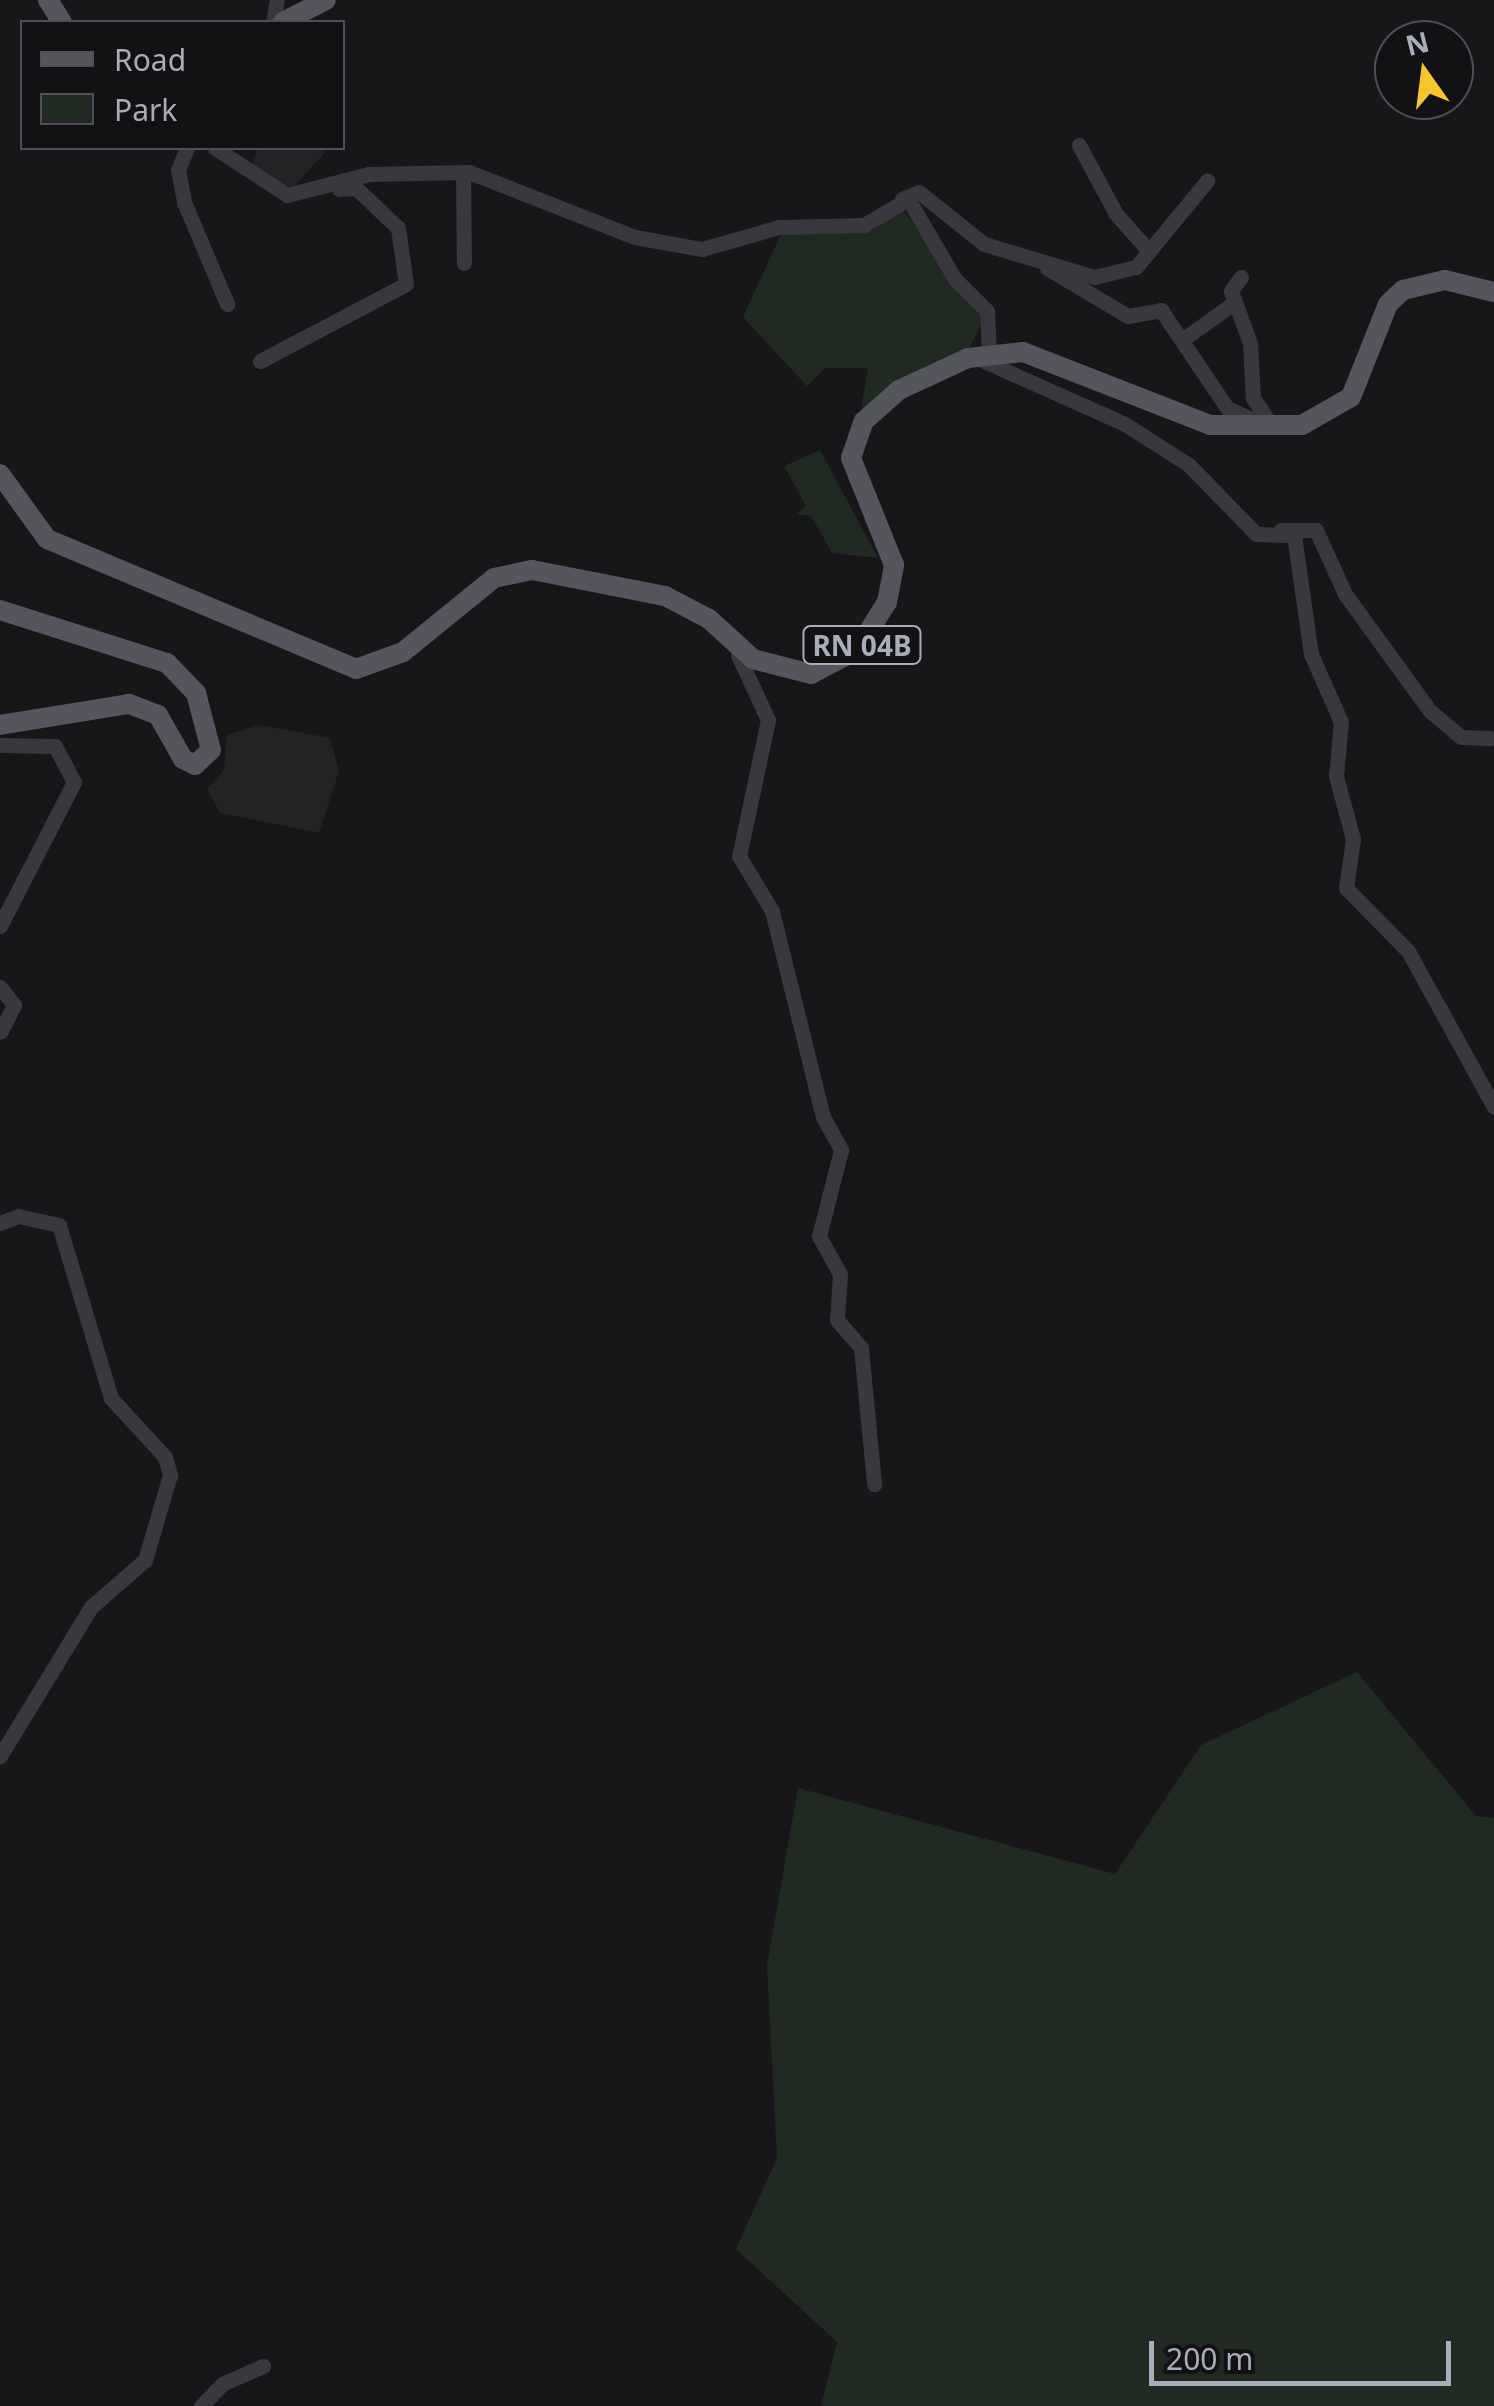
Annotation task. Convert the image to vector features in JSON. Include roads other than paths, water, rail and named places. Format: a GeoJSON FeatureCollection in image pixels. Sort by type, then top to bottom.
{"type":"FeatureCollection","features":[{"type":"Feature","properties":{"kind":"main road"},"geometry":{"type":"LineString","coordinates":[[287,20],[326,0]]}},
{"type":"Feature","properties":{"kind":"main road"},"geometry":{"type":"LineString","coordinates":[[982,354],[1033,355],[1210,425],[1316,419],[1352,397],[1383,314],[1403,290],[1445,280],[1494,292]]}},
{"type":"Feature","properties":{"kind":"main road","name":"RN 04B"},"geometry":{"type":"LineString","coordinates":[[0,474],[47,539],[356,669],[404,652],[458,602],[512,572],[591,578],[698,613],[753,659],[792,672],[830,669],[857,650],[881,619],[894,565],[852,473],[856,438],[898,390],[982,354]]}},
{"type":"Feature","properties":{"kind":"main road"},"geometry":{"type":"LineString","coordinates":[[0,610],[167,663],[196,693],[211,750],[195,765],[183,759],[158,715],[129,704],[0,724]]}},
{"type":"Feature","properties":{"kind":"street"},"geometry":{"type":"LineString","coordinates":[[1079,145],[1116,214],[1149,251]]}},
{"type":"Feature","properties":{"kind":"street"},"geometry":{"type":"LineString","coordinates":[[186,150],[178,170],[184,202],[226,304]]}},
{"type":"Feature","properties":{"kind":"street"},"geometry":{"type":"LineString","coordinates":[[218,150],[268,188],[319,193],[356,188],[378,205],[404,238],[406,284],[260,361]]}},
{"type":"Feature","properties":{"kind":"street"},"geometry":{"type":"LineString","coordinates":[[319,193],[369,174],[463,173],[635,236],[702,249],[779,227],[864,225],[919,192],[984,244],[1029,252],[1084,277],[1136,267],[1207,181]]}},
{"type":"Feature","properties":{"kind":"street"},"geometry":{"type":"LineString","coordinates":[[463,173],[464,263]]}},
{"type":"Feature","properties":{"kind":"street"},"geometry":{"type":"LineString","coordinates":[[900,202],[922,211],[956,280],[987,311],[982,354],[1125,424],[1189,466],[1256,534],[1316,530],[1345,594],[1430,712],[1461,737],[1490,738]]}},
{"type":"Feature","properties":{"kind":"street"},"geometry":{"type":"LineString","coordinates":[[1029,252],[1128,316],[1162,310],[1233,416],[1267,423],[1250,343],[1230,287],[1242,277]]}},
{"type":"Feature","properties":{"kind":"street"},"geometry":{"type":"LineString","coordinates":[[1182,340],[1235,302]]}},
{"type":"Feature","properties":{"kind":"street"},"geometry":{"type":"LineString","coordinates":[[1281,530],[1294,535],[1311,654],[1342,722],[1338,787],[1354,839],[1346,888],[1408,951],[1494,1107]]}},
{"type":"Feature","properties":{"kind":"street"},"geometry":{"type":"LineString","coordinates":[[698,613],[750,667],[768,720],[739,856],[772,911],[823,1117],[841,1150],[819,1236],[840,1274],[837,1320],[861,1348],[874,1484]]}},
{"type":"Feature","properties":{"kind":"street"},"geometry":{"type":"LineString","coordinates":[[0,745],[55,746],[74,782],[0,926]]}},
{"type":"Feature","properties":{"kind":"street"},"geometry":{"type":"LineString","coordinates":[[0,987],[14,1005],[0,1032]]}},
{"type":"Feature","properties":{"kind":"street"},"geometry":{"type":"LineString","coordinates":[[0,1222],[18,1216],[59,1225],[111,1398],[166,1457],[170,1485],[145,1560],[90,1607],[0,1756]]}},
{"type":"Feature","properties":{"kind":"street"},"geometry":{"type":"LineString","coordinates":[[201,2406],[222,2384],[263,2366]]}}]}
